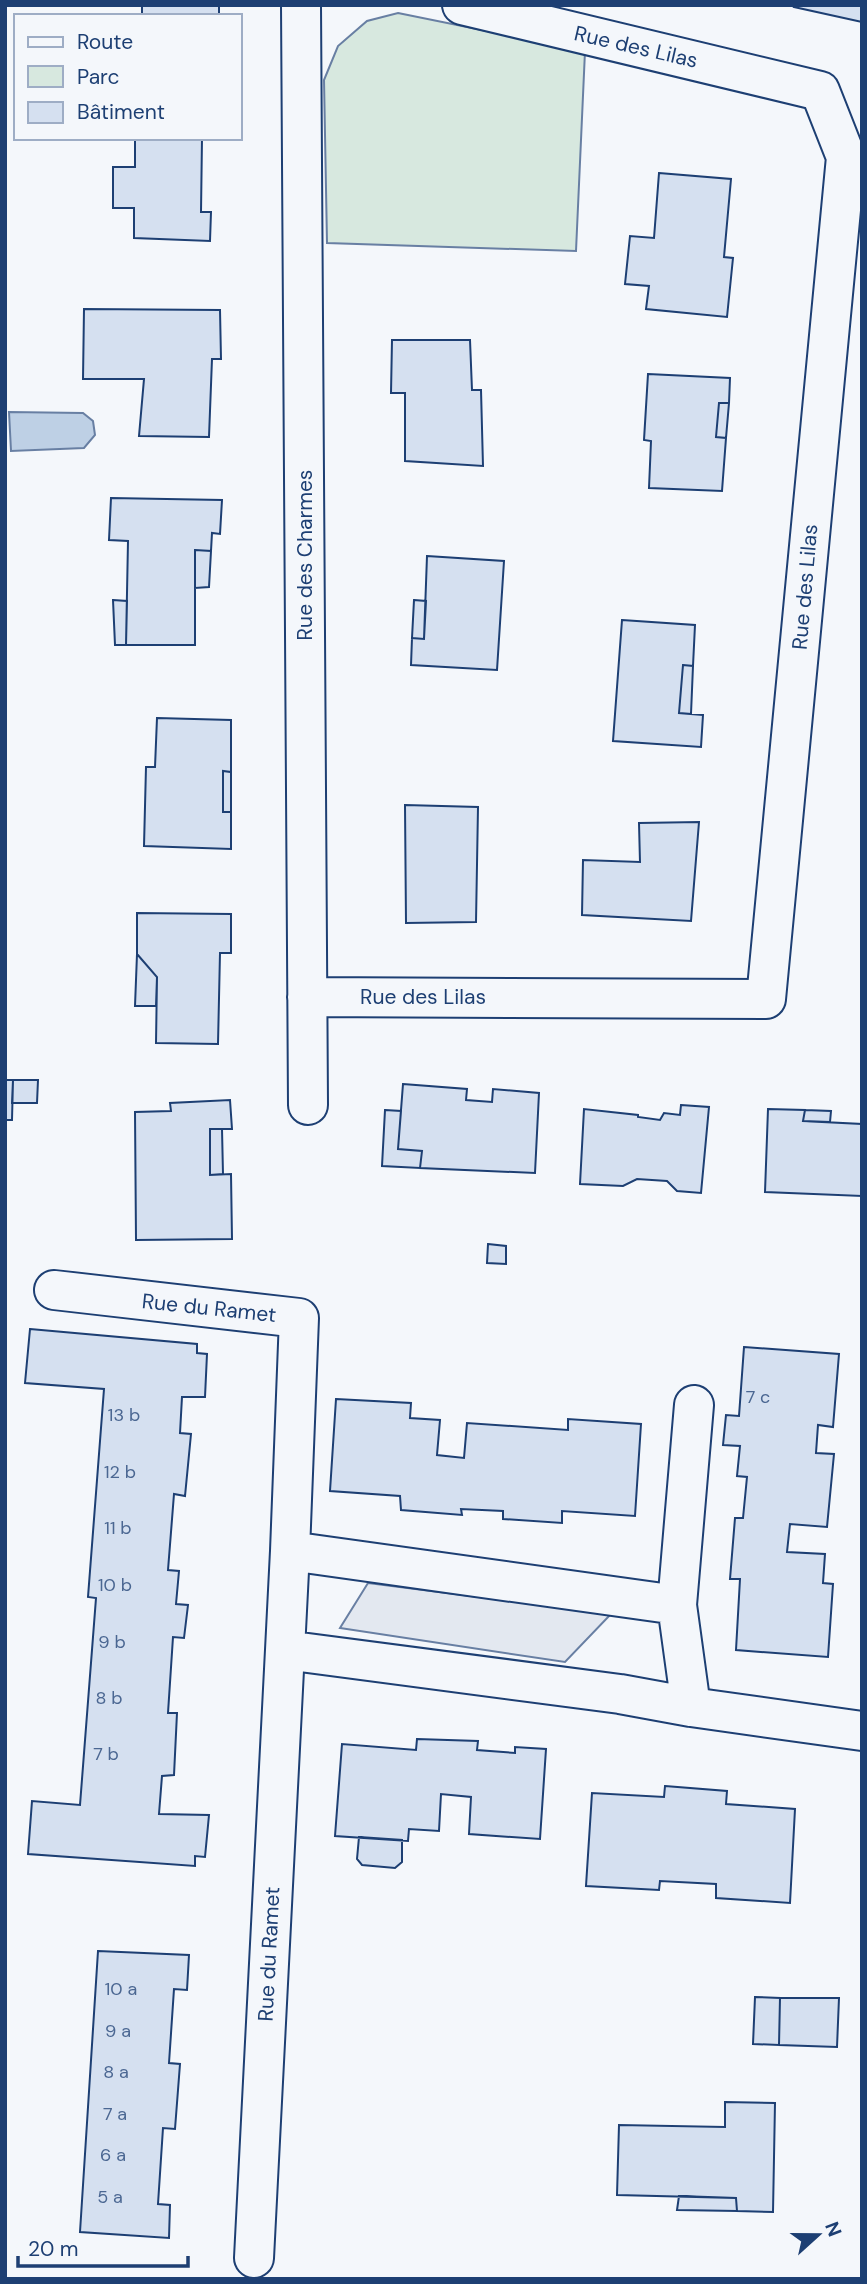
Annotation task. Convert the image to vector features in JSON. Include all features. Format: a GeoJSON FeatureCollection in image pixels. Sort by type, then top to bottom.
{"type":"FeatureCollection","features":[{"type":"Feature","properties":{"kind":"street","name":"Rue des Charmes"},"geometry":{"type":"LineString","coordinates":[[301,5],[308,1105]]}},
{"type":"Feature","properties":{"kind":"street","name":"Rue des Lilas"},"geometry":{"type":"LineString","coordinates":[[307,997],[766,999],[846,157],[820,90],[462,5]]}},
{"type":"Feature","properties":{"kind":"street","name":"Rue du Ramet"},"geometry":{"type":"LineString","coordinates":[[54,1290],[299,1318],[290,1551],[254,2258]]}},
{"type":"Feature","properties":{"kind":"street"},"geometry":{"type":"LineString","coordinates":[[691,1707],[677,1605],[694,1405]]}},
{"type":"Feature","properties":{"kind":"street"},"geometry":{"type":"LineString","coordinates":[[290,1551],[677,1605]]}},
{"type":"Feature","properties":{"kind":"street"},"geometry":{"type":"LineString","coordinates":[[285,1650],[620,1694],[691,1707],[862,1731]]}},
{"type":"Feature","properties":{"kind":"green space"},"geometry":{"type":"Polygon","coordinates":[[[398,13],[585,51],[576,251],[327,243],[324,80],[338,46],[367,21],[398,13]]]}},
{"type":"Feature","properties":{"kind":"shaded area"},"geometry":{"type":"Polygon","coordinates":[[[368,1583],[611,1614],[565,1662],[340,1628],[368,1583]]]}},
{"type":"Feature","properties":{"kind":"water"},"geometry":{"type":"Polygon","coordinates":[[[9,412],[83,413],[93,421],[95,435],[84,448],[11,451],[9,412]]]}},
{"type":"Feature","properties":{"kind":"building"},"geometry":{"type":"Polygon","coordinates":[[[142,5],[219,5],[219,14],[142,14],[142,5]]]}},
{"type":"Feature","properties":{"kind":"building"},"geometry":{"type":"Polygon","coordinates":[[[862,5],[862,22],[794,7],[862,5]]]}},
{"type":"Feature","properties":{"kind":"building"},"geometry":{"type":"Polygon","coordinates":[[[135,140],[202,140],[201,212],[211,212],[210,241],[134,238],[134,208],[113,208],[113,167],[135,167],[135,140]]]}},
{"type":"Feature","properties":{"kind":"building"},"geometry":{"type":"Polygon","coordinates":[[[659,173],[731,179],[724,257],[733,258],[727,317],[646,309],[649,286],[625,284],[630,236],[654,238],[659,173]]]}},
{"type":"Feature","properties":{"kind":"building"},"geometry":{"type":"Polygon","coordinates":[[[84,309],[220,310],[221,359],[212,359],[209,437],[139,436],[144,379],[83,379],[84,309]]]}},
{"type":"Feature","properties":{"kind":"building"},"geometry":{"type":"Polygon","coordinates":[[[392,340],[470,340],[472,390],[481,390],[483,466],[405,461],[405,393],[391,393],[392,340]]]}},
{"type":"Feature","properties":{"kind":"building"},"geometry":{"type":"Polygon","coordinates":[[[648,374],[730,378],[729,403],[719,403],[716,437],[726,438],[722,491],[649,488],[651,441],[644,440],[648,374]]]}},
{"type":"Feature","properties":{"kind":"building"},"geometry":{"type":"Polygon","coordinates":[[[719,403],[729,403],[726,438],[716,437],[719,403]]]}},
{"type":"Feature","properties":{"kind":"building"},"geometry":{"type":"Polygon","coordinates":[[[111,498],[222,500],[220,534],[212,533],[211,551],[195,550],[195,645],[126,645],[128,541],[109,540],[111,498]]]}},
{"type":"Feature","properties":{"kind":"building"},"geometry":{"type":"Polygon","coordinates":[[[195,550],[211,551],[209,587],[195,588],[195,550]]]}},
{"type":"Feature","properties":{"kind":"building"},"geometry":{"type":"Polygon","coordinates":[[[427,556],[504,561],[497,670],[411,665],[412,638],[424,639],[427,556]]]}},
{"type":"Feature","properties":{"kind":"building"},"geometry":{"type":"Polygon","coordinates":[[[113,600],[127,601],[126,645],[115,645],[113,600]]]}},
{"type":"Feature","properties":{"kind":"building"},"geometry":{"type":"Polygon","coordinates":[[[414,600],[426,601],[424,639],[412,638],[414,600]]]}},
{"type":"Feature","properties":{"kind":"building"},"geometry":{"type":"Polygon","coordinates":[[[622,620],[695,625],[693,666],[683,665],[679,713],[703,715],[701,747],[613,741],[622,620]]]}},
{"type":"Feature","properties":{"kind":"building"},"geometry":{"type":"Polygon","coordinates":[[[683,665],[693,666],[691,714],[679,713],[683,665]]]}},
{"type":"Feature","properties":{"kind":"building"},"geometry":{"type":"Polygon","coordinates":[[[157,718],[231,720],[231,772],[223,771],[223,812],[231,812],[231,849],[144,846],[146,767],[155,767],[157,718]]]}},
{"type":"Feature","properties":{"kind":"building"},"geometry":{"type":"Polygon","coordinates":[[[223,771],[231,772],[231,812],[223,812],[223,771]]]}},
{"type":"Feature","properties":{"kind":"building"},"geometry":{"type":"Polygon","coordinates":[[[405,805],[478,807],[476,922],[406,923],[405,805]]]}},
{"type":"Feature","properties":{"kind":"building"},"geometry":{"type":"Polygon","coordinates":[[[699,822],[691,921],[582,915],[583,860],[640,862],[639,823],[699,822]]]}},
{"type":"Feature","properties":{"kind":"building"},"geometry":{"type":"Polygon","coordinates":[[[137,913],[231,914],[231,953],[220,953],[218,1044],[156,1043],[157,977],[137,954],[137,913]]]}},
{"type":"Feature","properties":{"kind":"building"},"geometry":{"type":"Polygon","coordinates":[[[137,954],[157,977],[156,1006],[135,1006],[137,954]]]}},
{"type":"Feature","properties":{"kind":"building"},"geometry":{"type":"Polygon","coordinates":[[[5,1080],[13,1080],[12,1120],[5,1120],[5,1080]]]}},
{"type":"Feature","properties":{"kind":"building"},"geometry":{"type":"Polygon","coordinates":[[[13,1080],[38,1080],[37,1103],[12,1103],[13,1080]]]}},
{"type":"Feature","properties":{"kind":"building"},"geometry":{"type":"Polygon","coordinates":[[[403,1084],[467,1089],[466,1100],[492,1102],[493,1089],[539,1093],[535,1173],[420,1168],[422,1151],[398,1149],[403,1084]]]}},
{"type":"Feature","properties":{"kind":"building"},"geometry":{"type":"Polygon","coordinates":[[[230,1100],[232,1129],[210,1129],[210,1175],[231,1174],[232,1239],[136,1240],[135,1112],[171,1111],[170,1103],[230,1100]]]}},
{"type":"Feature","properties":{"kind":"building"},"geometry":{"type":"Polygon","coordinates":[[[681,1105],[709,1107],[701,1193],[677,1191],[667,1181],[637,1179],[623,1186],[580,1184],[584,1109],[660,1120],[664,1113],[680,1115],[681,1105]]]}},
{"type":"Feature","properties":{"kind":"building"},"geometry":{"type":"Polygon","coordinates":[[[768,1109],[805,1110],[803,1121],[862,1124],[862,1196],[765,1192],[768,1109]]]}},
{"type":"Feature","properties":{"kind":"building"},"geometry":{"type":"Polygon","coordinates":[[[385,1110],[401,1111],[398,1149],[422,1151],[420,1168],[382,1166],[385,1110]]]}},
{"type":"Feature","properties":{"kind":"building"},"geometry":{"type":"Polygon","coordinates":[[[805,1110],[831,1111],[830,1122],[803,1121],[805,1110]]]}},
{"type":"Feature","properties":{"kind":"building"},"geometry":{"type":"Polygon","coordinates":[[[210,1129],[222,1129],[223,1174],[210,1175],[210,1129]]]}},
{"type":"Feature","properties":{"kind":"building"},"geometry":{"type":"Polygon","coordinates":[[[488,1244],[506,1246],[506,1264],[487,1263],[488,1244]]]}},
{"type":"Feature","properties":{"kind":"building"},"geometry":{"type":"Polygon","coordinates":[[[30,1329],[197,1344],[197,1353],[207,1354],[205,1397],[182,1397],[180,1433],[191,1434],[185,1496],[174,1494],[168,1570],[179,1571],[176,1604],[188,1605],[184,1638],[173,1637],[168,1713],[177,1713],[174,1775],[162,1776],[159,1814],[209,1815],[205,1857],[195,1856],[195,1866],[28,1854],[32,1801],[80,1805],[96,1598],[88,1597],[104,1389],[25,1383],[30,1329]]]}},
{"type":"Feature","properties":{"kind":"building"},"geometry":{"type":"Polygon","coordinates":[[[744,1347],[839,1354],[833,1427],[818,1425],[816,1453],[834,1454],[827,1527],[790,1524],[787,1552],[825,1554],[823,1583],[833,1584],[828,1657],[736,1650],[740,1579],[730,1579],[735,1518],[743,1518],[747,1477],[737,1476],[740,1446],[723,1445],[726,1415],[739,1416],[744,1347]]]}},
{"type":"Feature","properties":{"kind":"building"},"geometry":{"type":"Polygon","coordinates":[[[336,1399],[411,1403],[410,1418],[440,1420],[437,1455],[464,1458],[467,1423],[568,1430],[568,1419],[641,1424],[635,1516],[562,1511],[562,1523],[503,1519],[503,1511],[461,1509],[462,1515],[401,1510],[400,1496],[330,1491],[336,1399]]]}},
{"type":"Feature","properties":{"kind":"building"},"geometry":{"type":"Polygon","coordinates":[[[417,1739],[478,1741],[477,1750],[515,1753],[515,1747],[546,1749],[540,1839],[469,1834],[471,1797],[441,1794],[439,1831],[409,1829],[408,1841],[335,1836],[342,1744],[416,1750],[417,1739]]]}},
{"type":"Feature","properties":{"kind":"building"},"geometry":{"type":"Polygon","coordinates":[[[665,1786],[727,1791],[726,1804],[795,1809],[790,1903],[716,1898],[716,1884],[660,1881],[659,1890],[586,1886],[592,1793],[664,1797],[665,1786]]]}},
{"type":"Feature","properties":{"kind":"building"},"geometry":{"type":"Polygon","coordinates":[[[359,1837],[402,1840],[402,1862],[395,1868],[362,1865],[357,1859],[359,1837]]]}},
{"type":"Feature","properties":{"kind":"building"},"geometry":{"type":"Polygon","coordinates":[[[98,1951],[189,1955],[187,1990],[174,1989],[169,2063],[180,2064],[175,2129],[163,2128],[158,2204],[170,2205],[169,2238],[80,2232],[98,1951]]]}},
{"type":"Feature","properties":{"kind":"building"},"geometry":{"type":"Polygon","coordinates":[[[755,1997],[780,1998],[779,2045],[753,2044],[755,1997]]]}},
{"type":"Feature","properties":{"kind":"building"},"geometry":{"type":"Polygon","coordinates":[[[780,1998],[839,1998],[837,2047],[779,2045],[780,1998]]]}},
{"type":"Feature","properties":{"kind":"building"},"geometry":{"type":"Polygon","coordinates":[[[725,2102],[775,2103],[773,2212],[737,2211],[736,2198],[617,2195],[619,2125],[725,2127],[725,2102]]]}},
{"type":"Feature","properties":{"kind":"building"},"geometry":{"type":"Polygon","coordinates":[[[679,2196],[736,2198],[737,2211],[677,2210],[679,2196]]]}}]}
